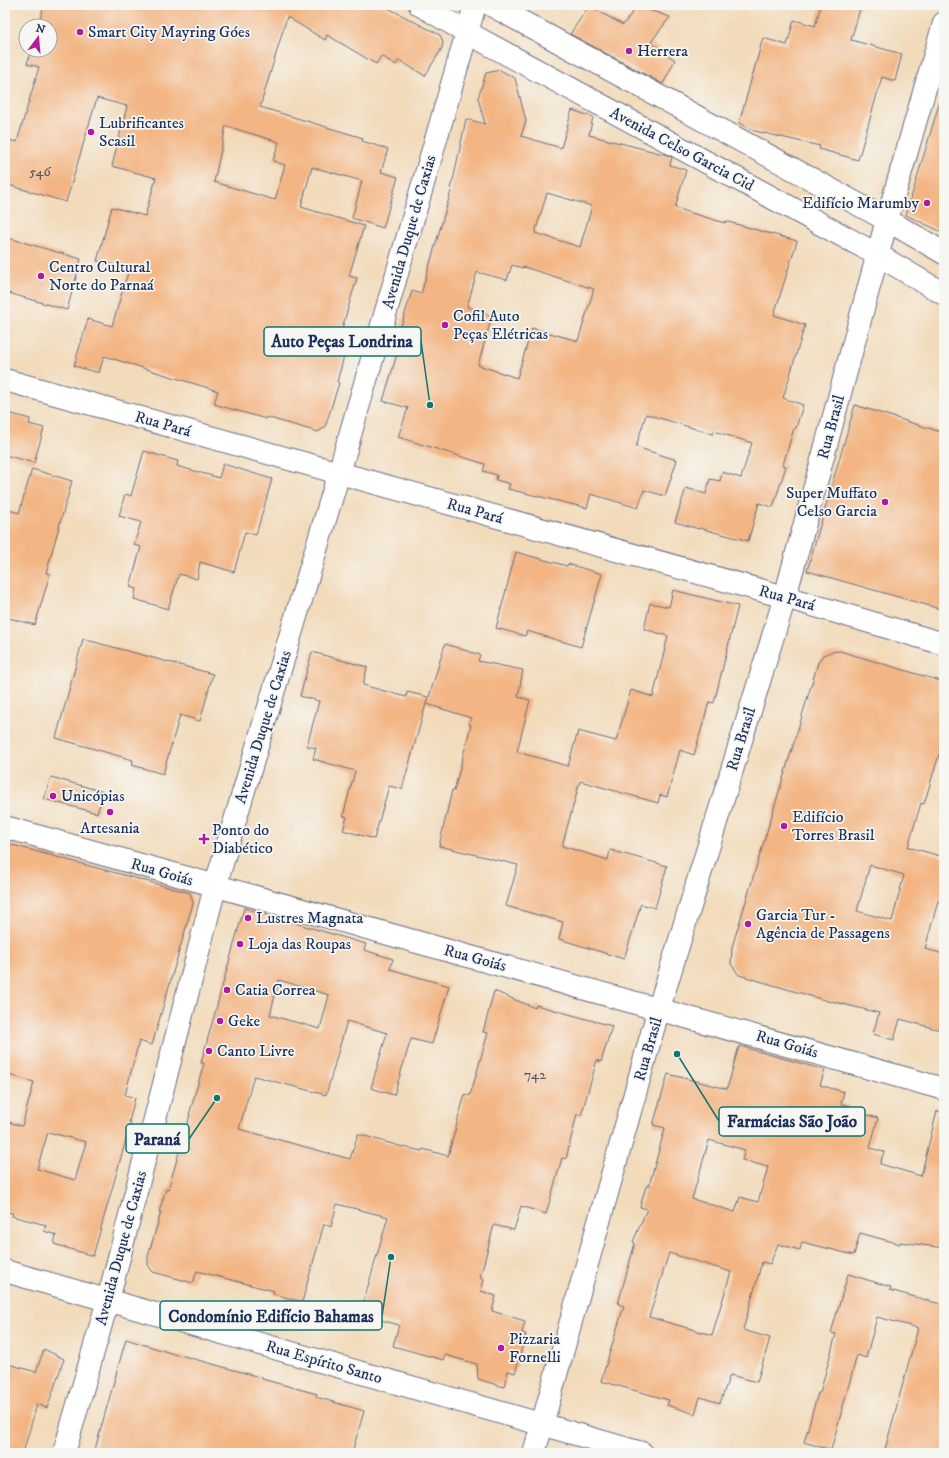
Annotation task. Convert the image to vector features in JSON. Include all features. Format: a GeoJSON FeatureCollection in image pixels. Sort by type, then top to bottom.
{"type":"FeatureCollection","features":[{"type":"Feature","properties":{"kind":"main road","name":"Avenida Celso Garcia Cid"},"geometry":{"type":"LineString","coordinates":[[420,5],[468,33],[878,255],[944,294]]}},
{"type":"Feature","properties":{"kind":"main road","name":"Avenida Duque de Caxias"},"geometry":{"type":"LineString","coordinates":[[64,1453],[108,1300],[215,886],[339,473],[475,5]]}},
{"type":"Feature","properties":{"kind":"main road"},"geometry":{"type":"LineString","coordinates":[[491,5],[887,220],[944,253]]}},
{"type":"Feature","properties":{"kind":"main road","name":"Rua Brasil"},"geometry":{"type":"LineString","coordinates":[[534,1453],[659,1008],[784,597],[887,220],[942,36]]}},
{"type":"Feature","properties":{"kind":"main road"},"geometry":{"type":"LineString","coordinates":[[585,96],[601,65]]}},
{"type":"Feature","properties":{"kind":"main road"},"geometry":{"type":"LineString","coordinates":[[706,162],[720,130]]}},
{"type":"Feature","properties":{"kind":"main road","name":"Rua Pará"},"geometry":{"type":"LineString","coordinates":[[5,380],[784,597],[944,644]]}},
{"type":"Feature","properties":{"kind":"main road","name":"Rua Goiás"},"geometry":{"type":"LineString","coordinates":[[5,827],[659,1008],[944,1089]]}},
{"type":"Feature","properties":{"kind":"main road","name":"Rua Espírito Santo"},"geometry":{"type":"LineString","coordinates":[[5,1271],[642,1453]]}},
{"type":"Feature","properties":{"kind":"building"},"geometry":{"type":"Polygon","coordinates":[[[44,5],[382,5],[440,35],[443,42],[442,48],[425,76],[399,60],[396,65],[381,56],[376,64],[327,35],[325,40],[287,17],[260,107],[363,138],[362,141],[388,149],[381,172],[398,177],[383,228],[352,218],[362,181],[312,167],[301,207],[364,226],[349,276],[357,278],[340,335],[349,338],[337,382],[339,383],[325,427],[318,432],[214,404],[218,391],[104,356],[99,373],[74,366],[88,319],[112,326],[129,269],[97,261],[112,207],[145,216],[156,178],[112,166],[127,106],[97,98],[66,202],[5,184],[5,139],[17,142],[39,67],[27,64],[29,58],[58,58],[58,18],[40,18],[44,5]],[[226,126],[214,182],[275,200],[285,165],[273,161],[279,142],[226,126]]]}},
{"type":"Feature","properties":{"kind":"building"},"geometry":{"type":"Polygon","coordinates":[[[821,5],[861,5],[851,40],[902,54],[895,81],[882,77],[858,160],[819,149],[820,146],[755,131],[739,123],[763,38],[787,45],[794,20],[815,26],[821,5]]]}},
{"type":"Feature","properties":{"kind":"building","name":"Herrera"},"geometry":{"type":"Polygon","coordinates":[[[589,6],[623,25],[637,6],[670,17],[651,42],[675,60],[663,84],[570,34],[589,6]]]}},
{"type":"Feature","properties":{"kind":"building"},"geometry":{"type":"Polygon","coordinates":[[[500,70],[515,78],[526,121],[521,136],[561,148],[572,110],[593,117],[589,135],[667,155],[672,157],[670,165],[686,170],[675,208],[725,223],[725,221],[797,241],[774,315],[805,325],[783,398],[803,405],[796,428],[794,428],[783,465],[786,466],[773,507],[759,503],[748,541],[675,522],[686,488],[706,494],[710,479],[720,481],[722,472],[741,478],[752,443],[714,431],[713,434],[646,414],[636,447],[677,460],[665,496],[644,490],[638,508],[591,494],[587,508],[508,489],[510,484],[496,480],[497,475],[483,471],[485,464],[398,437],[408,408],[383,401],[403,334],[399,333],[412,291],[421,294],[452,188],[450,188],[466,119],[485,124],[478,98],[486,73],[500,70]],[[547,193],[535,233],[580,247],[592,206],[547,193]],[[512,265],[507,280],[477,272],[467,307],[485,312],[484,314],[492,316],[478,365],[517,378],[532,328],[578,341],[594,289],[524,267],[512,265]]]}},
{"type":"Feature","properties":{"kind":"building"},"geometry":{"type":"Polygon","coordinates":[[[939,104],[944,105],[944,233],[906,215],[939,104]]]}},
{"type":"Feature","properties":{"kind":"building","name":"Centro Cultural Norte do Parnaá"},"geometry":{"type":"Polygon","coordinates":[[[5,237],[81,259],[67,310],[5,292],[5,237]]]}},
{"type":"Feature","properties":{"kind":"building","name":"Super Muffato Celso Garcia"},"geometry":{"type":"Polygon","coordinates":[[[855,405],[944,433],[944,610],[807,571],[855,405]]]}},
{"type":"Feature","properties":{"kind":"building"},"geometry":{"type":"Polygon","coordinates":[[[5,412],[30,419],[29,424],[44,428],[34,463],[5,455],[5,412]]]}},
{"type":"Feature","properties":{"kind":"building"},"geometry":{"type":"Polygon","coordinates":[[[144,451],[178,461],[177,466],[219,478],[223,464],[272,479],[256,535],[245,532],[234,572],[200,562],[197,579],[179,574],[168,609],[134,599],[136,589],[130,587],[141,547],[134,545],[141,522],[119,516],[125,494],[131,496],[144,451]]]}},
{"type":"Feature","properties":{"kind":"building"},"geometry":{"type":"Polygon","coordinates":[[[32,469],[72,481],[46,573],[50,574],[35,625],[5,617],[5,509],[19,513],[32,469]]]}},
{"type":"Feature","properties":{"kind":"building"},"geometry":{"type":"Polygon","coordinates":[[[516,552],[567,566],[568,564],[602,574],[581,647],[527,631],[525,636],[496,628],[516,552]]]}},
{"type":"Feature","properties":{"kind":"building"},"geometry":{"type":"Polygon","coordinates":[[[673,590],[738,606],[714,703],[709,702],[694,755],[680,750],[667,797],[660,795],[658,803],[580,781],[562,846],[608,860],[610,850],[667,866],[655,908],[641,904],[624,959],[559,939],[563,922],[506,906],[518,865],[439,846],[452,790],[454,791],[471,725],[469,725],[471,718],[427,704],[445,644],[480,655],[478,661],[523,670],[518,697],[530,700],[517,752],[568,766],[578,731],[616,741],[631,690],[653,697],[668,636],[644,629],[650,603],[669,607],[673,590]]]}},
{"type":"Feature","properties":{"kind":"building"},"geometry":{"type":"Polygon","coordinates":[[[83,639],[213,674],[200,721],[180,715],[163,774],[132,765],[133,760],[56,738],[83,639]]]}},
{"type":"Feature","properties":{"kind":"building"},"geometry":{"type":"Polygon","coordinates":[[[840,651],[944,682],[944,749],[941,748],[924,804],[921,803],[908,847],[944,857],[944,903],[938,901],[925,949],[944,954],[944,1031],[900,1019],[894,1040],[873,1034],[879,1013],[831,1002],[739,975],[731,964],[732,947],[818,663],[823,655],[840,651]],[[870,865],[857,911],[892,921],[904,875],[870,865]]]}},
{"type":"Feature","properties":{"kind":"building"},"geometry":{"type":"Polygon","coordinates":[[[312,652],[367,667],[363,685],[406,697],[407,692],[428,697],[402,789],[389,786],[374,839],[343,830],[347,817],[343,816],[355,771],[313,759],[316,748],[307,746],[319,701],[300,696],[312,652]]]}},
{"type":"Feature","properties":{"kind":"building"},"geometry":{"type":"Polygon","coordinates":[[[51,777],[104,792],[97,813],[44,799],[51,777]]]}},
{"type":"Feature","properties":{"kind":"building"},"geometry":{"type":"Polygon","coordinates":[[[5,843],[190,893],[193,903],[152,1045],[139,1041],[125,1095],[135,1098],[129,1122],[131,1122],[93,1256],[54,1244],[56,1235],[44,1231],[46,1225],[12,1216],[13,1213],[5,1212],[5,1121],[22,1126],[34,1082],[6,1074],[10,1061],[5,1059],[5,843]],[[48,1132],[37,1169],[75,1180],[86,1142],[48,1132]]]}},
{"type":"Feature","properties":{"kind":"building"},"geometry":{"type":"Polygon","coordinates":[[[244,908],[366,944],[364,950],[393,959],[390,969],[449,986],[432,1044],[411,1039],[394,1095],[371,1088],[387,1033],[347,1021],[326,1095],[254,1076],[239,1129],[350,1159],[358,1134],[403,1147],[422,1151],[423,1149],[448,1156],[465,1094],[470,1096],[488,1033],[483,1032],[494,991],[535,1008],[536,1005],[612,1026],[601,1062],[597,1060],[581,1116],[577,1114],[566,1159],[562,1158],[546,1214],[521,1206],[514,1230],[494,1225],[480,1278],[484,1280],[481,1291],[496,1296],[492,1311],[525,1321],[522,1333],[526,1334],[515,1373],[508,1371],[504,1387],[478,1379],[477,1364],[445,1355],[443,1360],[393,1346],[399,1325],[360,1314],[388,1217],[337,1204],[331,1227],[324,1224],[302,1302],[273,1294],[274,1291],[197,1271],[193,1283],[153,1272],[148,1265],[148,1256],[161,1212],[159,1212],[166,1189],[168,1190],[190,1115],[204,1063],[201,1063],[244,908]],[[279,980],[270,1015],[320,1029],[329,995],[279,980]]]}},
{"type":"Feature","properties":{"kind":"building"},"geometry":{"type":"Polygon","coordinates":[[[739,1046],[825,1070],[820,1085],[844,1092],[841,1104],[850,1106],[849,1110],[878,1118],[870,1148],[884,1152],[880,1164],[921,1176],[937,1111],[944,1112],[944,1248],[900,1242],[900,1244],[860,1233],[854,1255],[802,1242],[800,1250],[778,1244],[770,1264],[762,1262],[743,1330],[770,1338],[757,1382],[730,1375],[720,1403],[700,1397],[695,1414],[667,1405],[669,1400],[601,1381],[624,1306],[618,1304],[635,1243],[633,1242],[647,1209],[640,1207],[646,1186],[649,1186],[665,1128],[653,1125],[668,1074],[727,1089],[739,1046]],[[709,1140],[692,1199],[735,1212],[740,1197],[758,1202],[768,1167],[742,1160],[745,1150],[709,1140]],[[669,1253],[649,1317],[712,1335],[731,1272],[669,1253]]]}},
{"type":"Feature","properties":{"kind":"building"},"geometry":{"type":"Polygon","coordinates":[[[848,1274],[891,1287],[890,1290],[944,1305],[944,1453],[884,1453],[918,1328],[877,1317],[866,1358],[857,1355],[831,1450],[804,1442],[818,1393],[820,1393],[836,1334],[831,1333],[848,1274]]]}},
{"type":"Feature","properties":{"kind":"building"},"geometry":{"type":"Polygon","coordinates":[[[126,1339],[180,1356],[317,1394],[316,1397],[364,1411],[352,1453],[94,1453],[126,1339]]]}},
{"type":"Feature","properties":{"kind":"building"},"geometry":{"type":"Polygon","coordinates":[[[44,1349],[64,1359],[47,1408],[37,1404],[23,1453],[5,1453],[5,1363],[36,1372],[44,1349]]]}},
{"type":"Feature","properties":{"kind":"place","name":"Smart City Mayring Góes"},"geometry":{"type":"Point","coordinates":[80,32]}},
{"type":"Feature","properties":{"kind":"place","name":"Herrera"},"geometry":{"type":"Point","coordinates":[629,51]}},
{"type":"Feature","properties":{"kind":"place","name":"Lubrificantes Scasil"},"geometry":{"type":"Point","coordinates":[91,132]}},
{"type":"Feature","properties":{"kind":"place","name":"Edifício Marumby"},"geometry":{"type":"Point","coordinates":[927,203]}},
{"type":"Feature","properties":{"kind":"place","name":"Centro Cultural Norte do Parnaá"},"geometry":{"type":"Point","coordinates":[41,276]}},
{"type":"Feature","properties":{"kind":"place","name":"Cofil Auto Peças Elétricas"},"geometry":{"type":"Point","coordinates":[445,325]}},
{"type":"Feature","properties":{"kind":"place","name":"Auto Peças Londrina"},"geometry":{"type":"Point","coordinates":[430,405]}},
{"type":"Feature","properties":{"kind":"place","name":"Super Muffato Celso Garcia"},"geometry":{"type":"Point","coordinates":[885,502]}},
{"type":"Feature","properties":{"kind":"place","name":"Unicópias"},"geometry":{"type":"Point","coordinates":[53,796]}},
{"type":"Feature","properties":{"kind":"place","name":"Artesania"},"geometry":{"type":"Point","coordinates":[110,812]}},
{"type":"Feature","properties":{"kind":"place","name":"Edifício Torres Brasil"},"geometry":{"type":"Point","coordinates":[784,826]}},
{"type":"Feature","properties":{"kind":"place","name":"Ponto do Diabético"},"geometry":{"type":"Point","coordinates":[204,839]}},
{"type":"Feature","properties":{"kind":"place","name":"Lustres Magnata"},"geometry":{"type":"Point","coordinates":[248,918]}},
{"type":"Feature","properties":{"kind":"place","name":"Garcia Tur - Agência de Passagens"},"geometry":{"type":"Point","coordinates":[748,924]}},
{"type":"Feature","properties":{"kind":"place","name":"Loja das Roupas"},"geometry":{"type":"Point","coordinates":[240,944]}},
{"type":"Feature","properties":{"kind":"place","name":"Catia Correa"},"geometry":{"type":"Point","coordinates":[227,990]}},
{"type":"Feature","properties":{"kind":"place","name":"Geke"},"geometry":{"type":"Point","coordinates":[220,1021]}},
{"type":"Feature","properties":{"kind":"place","name":"Canto Livre"},"geometry":{"type":"Point","coordinates":[209,1051]}},
{"type":"Feature","properties":{"kind":"place","name":"Farmácias São João"},"geometry":{"type":"Point","coordinates":[677,1054]}},
{"type":"Feature","properties":{"kind":"place","name":"Paraná"},"geometry":{"type":"Point","coordinates":[217,1098]}},
{"type":"Feature","properties":{"kind":"place","name":"Condomínio Edifício Bahamas"},"geometry":{"type":"Point","coordinates":[391,1257]}},
{"type":"Feature","properties":{"kind":"place","name":"Pizzaria Fornelli"},"geometry":{"type":"Point","coordinates":[501,1348]}}]}
